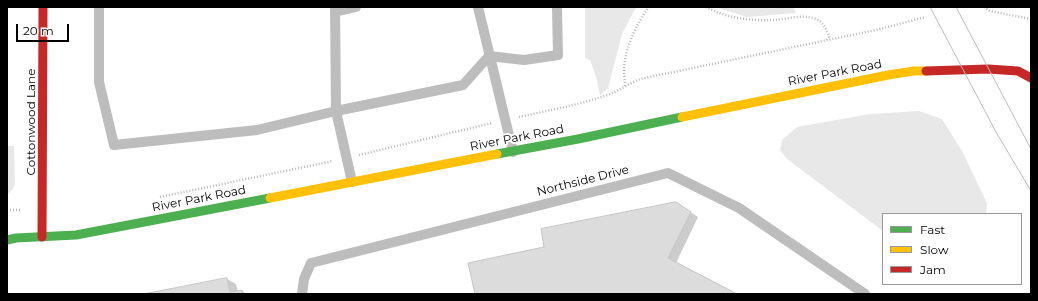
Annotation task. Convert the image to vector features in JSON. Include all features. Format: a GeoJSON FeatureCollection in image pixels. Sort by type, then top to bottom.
{"type":"FeatureCollection","features":[{"type":"Feature","properties":{"kind":"street","name":"Cottonwood Lane"},"geometry":{"type":"LineString","coordinates":[[42,237],[43,7]]}},
{"type":"Feature","properties":{"kind":"street","name":"River Park Road"},"geometry":{"type":"LineString","coordinates":[[7,240],[76,235],[512,152],[888,75],[914,71],[988,69],[1018,71],[1031,78]]}},
{"type":"Feature","properties":{"kind":"lane"},"geometry":{"type":"LineString","coordinates":[[99,7],[99,82],[114,145],[257,130],[463,85],[489,56]]}},
{"type":"Feature","properties":{"kind":"lane"},"geometry":{"type":"LineString","coordinates":[[352,182],[336,112],[335,9],[356,7]]}},
{"type":"Feature","properties":{"kind":"lane"},"geometry":{"type":"LineString","coordinates":[[478,7],[512,152]]}},
{"type":"Feature","properties":{"kind":"lane"},"geometry":{"type":"LineString","coordinates":[[489,56],[524,60],[558,55],[557,7]]}},
{"type":"Feature","properties":{"kind":"lane","name":"Northside Drive"},"geometry":{"type":"LineString","coordinates":[[302,294],[304,279],[311,262],[668,173],[739,208],[865,294]]}},
{"type":"Feature","properties":{"kind":"path"},"geometry":{"type":"LineString","coordinates":[[625,86],[624,70],[627,52],[635,32],[649,7]]}},
{"type":"Feature","properties":{"kind":"path"},"geometry":{"type":"LineString","coordinates":[[706,7],[731,16],[752,20],[772,20],[803,16],[817,19],[826,29],[830,39]]}},
{"type":"Feature","properties":{"kind":"path"},"geometry":{"type":"LineString","coordinates":[[984,7],[990,11],[1031,19]]}},
{"type":"Feature","properties":{"kind":"path"},"geometry":{"type":"LineString","coordinates":[[154,198],[347,158],[596,99],[640,79],[876,30],[926,17]]}},
{"type":"Feature","properties":{"kind":"path"},"geometry":{"type":"LineString","coordinates":[[7,210],[42,212]]}},
{"type":"Feature","properties":{"kind":"shaded area"},"geometry":{"type":"Polygon","coordinates":[[[585,7],[637,7],[622,34],[608,88],[600,95],[590,60],[585,58],[585,7]]]}},
{"type":"Feature","properties":{"kind":"shaded area"},"geometry":{"type":"Polygon","coordinates":[[[715,7],[793,7],[796,13],[747,17],[715,7]]]}},
{"type":"Feature","properties":{"kind":"shaded area"},"geometry":{"type":"Polygon","coordinates":[[[919,111],[942,119],[962,151],[987,203],[986,213],[882,213],[882,230],[787,159],[780,150],[782,140],[797,127],[870,114],[919,111]]]}},
{"type":"Feature","properties":{"kind":"shaded area"},"geometry":{"type":"Polygon","coordinates":[[[7,146],[14,146],[15,183],[13,189],[7,195],[7,146]]]}},
{"type":"Feature","properties":{"kind":"building"},"geometry":{"type":"Polygon","coordinates":[[[676,202],[691,212],[668,258],[737,294],[475,294],[468,263],[544,247],[541,229],[676,202]]]}},
{"type":"Feature","properties":{"kind":"building"},"geometry":{"type":"Polygon","coordinates":[[[227,278],[230,292],[242,290],[243,294],[144,294],[227,278]]]}},
{"type":"Feature","properties":{"kind":"tram line"},"geometry":{"type":"LineString","coordinates":[[930,7],[996,132],[1031,191]]}},
{"type":"Feature","properties":{"kind":"tram line"},"geometry":{"type":"LineString","coordinates":[[956,7],[1031,149]]}},
{"type":"Feature","properties":{"kind":"traffic: fast"},"geometry":{"type":"LineString","coordinates":[[497,154],[682,117]]}},
{"type":"Feature","properties":{"kind":"traffic: fast"},"geometry":{"type":"LineString","coordinates":[[7,240],[16,238],[76,235],[270,198]]}},
{"type":"Feature","properties":{"kind":"traffic: slow"},"geometry":{"type":"LineString","coordinates":[[682,117],[888,75],[914,71],[926,71]]}},
{"type":"Feature","properties":{"kind":"traffic: slow"},"geometry":{"type":"LineString","coordinates":[[270,198],[497,154]]}},
{"type":"Feature","properties":{"kind":"traffic: jam"},"geometry":{"type":"LineString","coordinates":[[42,237],[43,7]]}},
{"type":"Feature","properties":{"kind":"traffic: jam"},"geometry":{"type":"LineString","coordinates":[[926,71],[988,69],[1018,71],[1031,78]]}}]}
